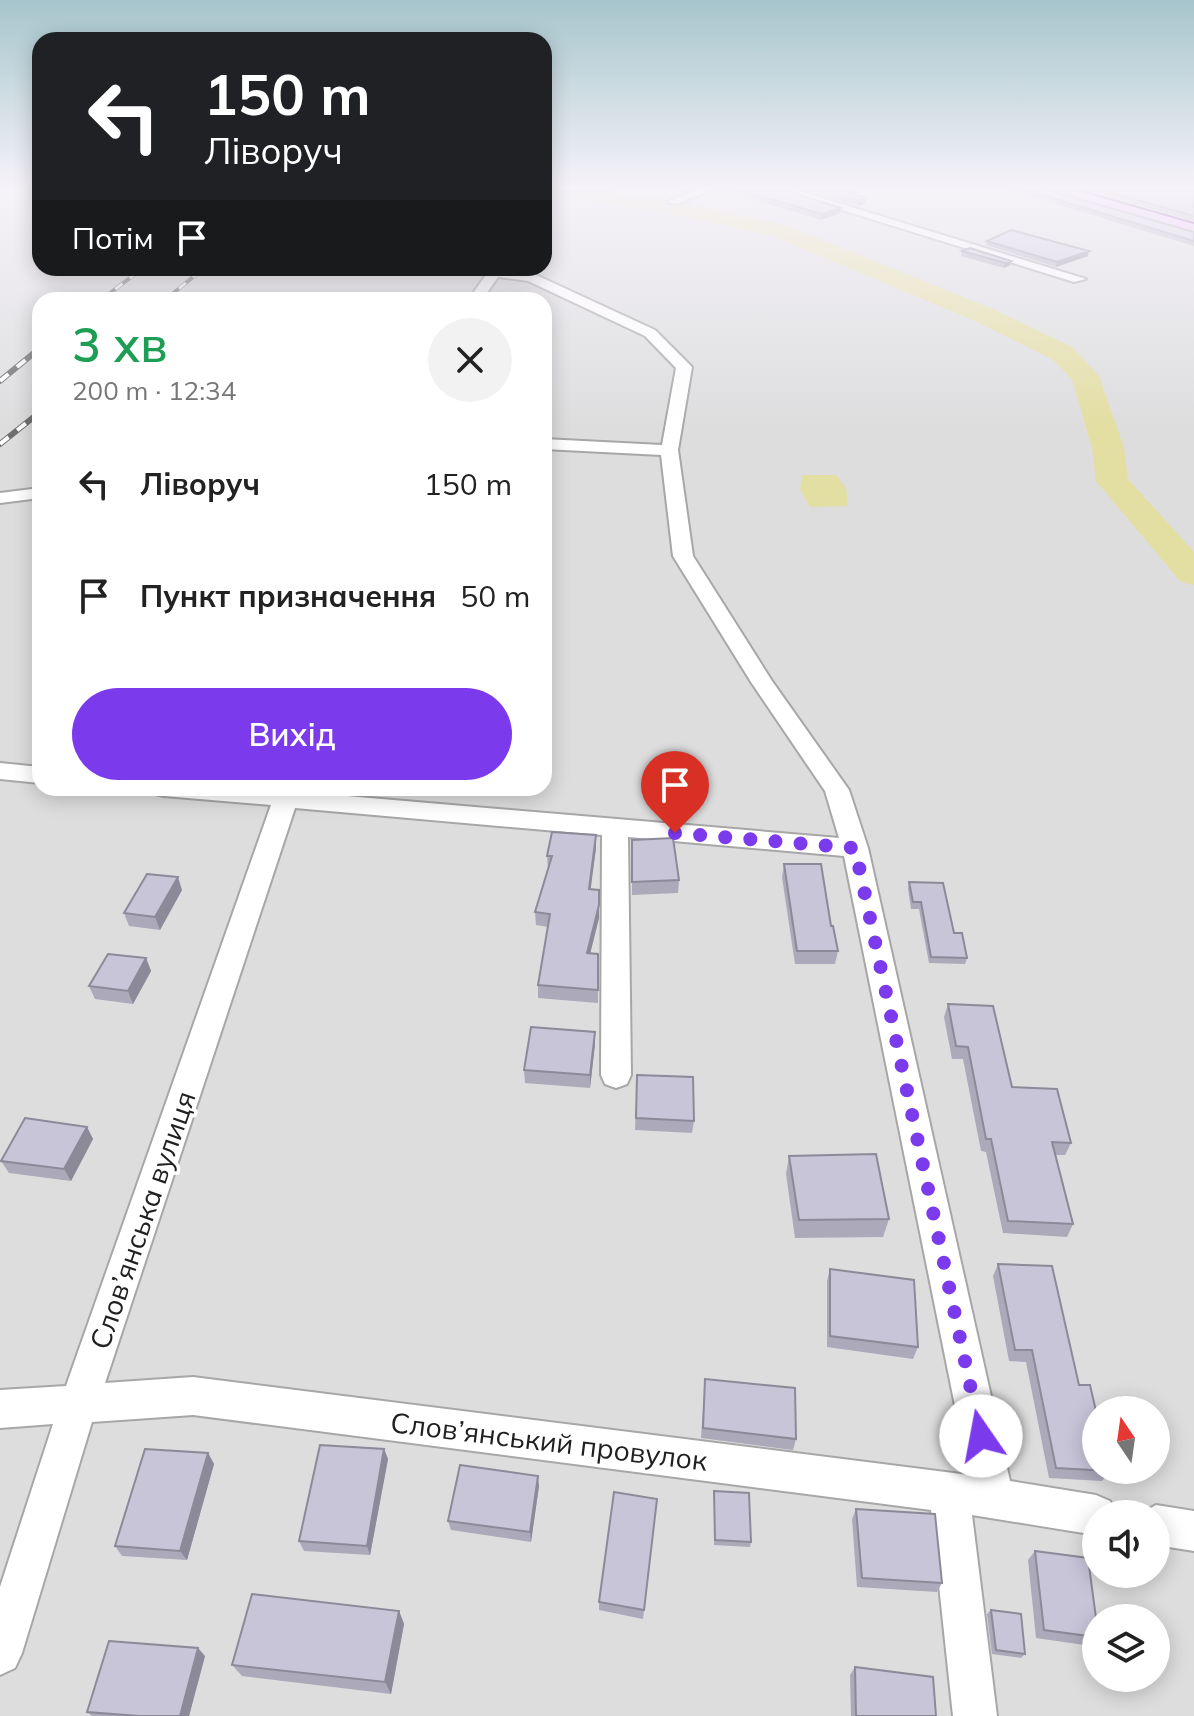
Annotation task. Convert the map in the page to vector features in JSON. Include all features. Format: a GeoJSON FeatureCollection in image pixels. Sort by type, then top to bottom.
{"type":"FeatureCollection","features":[{"type":"Feature","properties":{"kind":"street"},"geometry":{"type":"LineString","coordinates":[[1039,267],[1079,279]]}},
{"type":"Feature","properties":{"kind":"street"},"geometry":{"type":"LineString","coordinates":[[522,276],[650,333],[684,367],[669,450],[683,556],[762,682],[837,790],[855,848],[994,1498]]}},
{"type":"Feature","properties":{"kind":"street"},"geometry":{"type":"LineString","coordinates":[[552,444],[669,450]]}},
{"type":"Feature","properties":{"kind":"street"},"geometry":{"type":"LineString","coordinates":[[0,498],[32,494]]}},
{"type":"Feature","properties":{"kind":"street"},"geometry":{"type":"LineString","coordinates":[[0,771],[32,774]]}},
{"type":"Feature","properties":{"kind":"street","name":"Слов’янська вулиця"},"geometry":{"type":"LineString","coordinates":[[0,1653],[79,1403],[286,796]]}},
{"type":"Feature","properties":{"kind":"street"},"geometry":{"type":"LineString","coordinates":[[306,796],[615,828],[855,848]]}},
{"type":"Feature","properties":{"kind":"street"},"geometry":{"type":"LineString","coordinates":[[615,828],[616,1075]]}},
{"type":"Feature","properties":{"kind":"street","name":"Слов’янський провулок"},"geometry":{"type":"LineString","coordinates":[[0,1409],[193,1396],[994,1498],[1082,1513]]}},
{"type":"Feature","properties":{"kind":"street"},"geometry":{"type":"LineString","coordinates":[[949,1493],[975,1716]]}},
{"type":"Feature","properties":{"kind":"street"},"geometry":{"type":"LineString","coordinates":[[1170,1527],[1194,1531]]}},
{"type":"Feature","properties":{"kind":"shaded area"},"geometry":{"type":"Polygon","coordinates":[[[0,267],[32,267],[32,276],[552,276],[552,267],[1194,267],[1194,1716],[0,1716],[0,267]]]}},
{"type":"Feature","properties":{"kind":"shaded area"},"geometry":{"type":"Polygon","coordinates":[[[802,475],[836,475],[846,488],[848,506],[810,507],[800,489],[802,475]]]}},
{"type":"Feature","properties":{"kind":"building"},"geometry":{"type":"Polygon","coordinates":[[[552,832],[596,835],[589,889],[599,890],[599,905],[587,953],[598,954],[598,990],[538,985],[550,914],[535,912],[552,856],[547,856],[552,832]]]}},
{"type":"Feature","properties":{"kind":"building"},"geometry":{"type":"Polygon","coordinates":[[[673,838],[679,880],[632,882],[632,840],[673,838]]]}},
{"type":"Feature","properties":{"kind":"building"},"geometry":{"type":"Polygon","coordinates":[[[784,864],[821,864],[838,951],[797,951],[784,864]]]}},
{"type":"Feature","properties":{"kind":"building"},"geometry":{"type":"Polygon","coordinates":[[[147,874],[178,877],[155,917],[124,913],[147,874]]]}},
{"type":"Feature","properties":{"kind":"building"},"geometry":{"type":"Polygon","coordinates":[[[909,882],[943,883],[954,933],[962,933],[967,958],[931,957],[921,902],[913,902],[909,882]]]}},
{"type":"Feature","properties":{"kind":"building"},"geometry":{"type":"Polygon","coordinates":[[[108,954],[146,958],[128,991],[89,986],[108,954]]]}},
{"type":"Feature","properties":{"kind":"building"},"geometry":{"type":"Polygon","coordinates":[[[948,1004],[993,1006],[1012,1087],[1057,1089],[1071,1143],[1052,1142],[1073,1224],[1008,1221],[991,1139],[986,1139],[968,1047],[956,1046],[948,1004]]]}},
{"type":"Feature","properties":{"kind":"building"},"geometry":{"type":"Polygon","coordinates":[[[531,1027],[595,1032],[590,1075],[524,1070],[531,1027]]]}},
{"type":"Feature","properties":{"kind":"building"},"geometry":{"type":"Polygon","coordinates":[[[637,1075],[693,1077],[694,1121],[636,1118],[637,1075]]]}},
{"type":"Feature","properties":{"kind":"building"},"geometry":{"type":"Polygon","coordinates":[[[25,1118],[87,1127],[64,1169],[1,1161],[25,1118]]]}},
{"type":"Feature","properties":{"kind":"building"},"geometry":{"type":"Polygon","coordinates":[[[876,1154],[889,1219],[799,1220],[789,1156],[876,1154]]]}},
{"type":"Feature","properties":{"kind":"building"},"geometry":{"type":"Polygon","coordinates":[[[998,1264],[1052,1266],[1079,1385],[1090,1385],[1093,1396],[1082,1396],[1082,1469],[1056,1468],[1032,1350],[1015,1350],[998,1264]]]}},
{"type":"Feature","properties":{"kind":"building"},"geometry":{"type":"Polygon","coordinates":[[[830,1269],[914,1280],[918,1347],[830,1336],[830,1269]]]}},
{"type":"Feature","properties":{"kind":"building"},"geometry":{"type":"Polygon","coordinates":[[[705,1379],[795,1388],[796,1439],[703,1428],[705,1379]]]}},
{"type":"Feature","properties":{"kind":"building"},"geometry":{"type":"Polygon","coordinates":[[[320,1445],[384,1449],[367,1546],[299,1541],[320,1445]]]}},
{"type":"Feature","properties":{"kind":"building"},"geometry":{"type":"Polygon","coordinates":[[[145,1449],[208,1453],[180,1551],[115,1546],[145,1449]]]}},
{"type":"Feature","properties":{"kind":"building"},"geometry":{"type":"Polygon","coordinates":[[[460,1465],[538,1476],[530,1532],[448,1521],[460,1465]]]}},
{"type":"Feature","properties":{"kind":"building"},"geometry":{"type":"Polygon","coordinates":[[[714,1491],[749,1493],[751,1542],[715,1540],[714,1491]]]}},
{"type":"Feature","properties":{"kind":"building"},"geometry":{"type":"Polygon","coordinates":[[[614,1492],[657,1499],[644,1610],[599,1602],[614,1492]]]}},
{"type":"Feature","properties":{"kind":"building"},"geometry":{"type":"Polygon","coordinates":[[[856,1509],[935,1514],[942,1583],[862,1578],[856,1509]]]}},
{"type":"Feature","properties":{"kind":"building"},"geometry":{"type":"Polygon","coordinates":[[[1035,1551],[1082,1557],[1082,1588],[1092,1588],[1094,1604],[1082,1604],[1082,1635],[1044,1630],[1035,1551]]]}},
{"type":"Feature","properties":{"kind":"building"},"geometry":{"type":"Polygon","coordinates":[[[252,1594],[399,1611],[385,1682],[232,1665],[252,1594]]]}},
{"type":"Feature","properties":{"kind":"building"},"geometry":{"type":"Polygon","coordinates":[[[991,1610],[1021,1614],[1025,1654],[996,1650],[991,1610]]]}},
{"type":"Feature","properties":{"kind":"building"},"geometry":{"type":"Polygon","coordinates":[[[109,1641],[198,1648],[180,1716],[87,1712],[109,1641]]]}},
{"type":"Feature","properties":{"kind":"building"},"geometry":{"type":"Polygon","coordinates":[[[855,1667],[933,1677],[936,1716],[856,1716],[855,1667]]]}},
{"type":"Feature","properties":{"kind":"waterway"},"geometry":{"type":"LineString","coordinates":[[867,267],[984,315],[1062,353],[1085,376],[1108,448],[1112,481],[1194,574]]}},
{"type":"Feature","properties":{"kind":"railway"},"geometry":{"type":"LineString","coordinates":[[112,292],[132,276]]}},
{"type":"Feature","properties":{"kind":"railway"},"geometry":{"type":"LineString","coordinates":[[175,292],[194,276]]}},
{"type":"Feature","properties":{"kind":"railway"},"geometry":{"type":"LineString","coordinates":[[0,381],[32,355]]}},
{"type":"Feature","properties":{"kind":"railway"},"geometry":{"type":"LineString","coordinates":[[0,444],[32,418]]}},
{"type":"Feature","properties":{"kind":"route"},"geometry":{"type":"LineString","coordinates":[[675,833],[855,848],[981,1436]]}}]}
